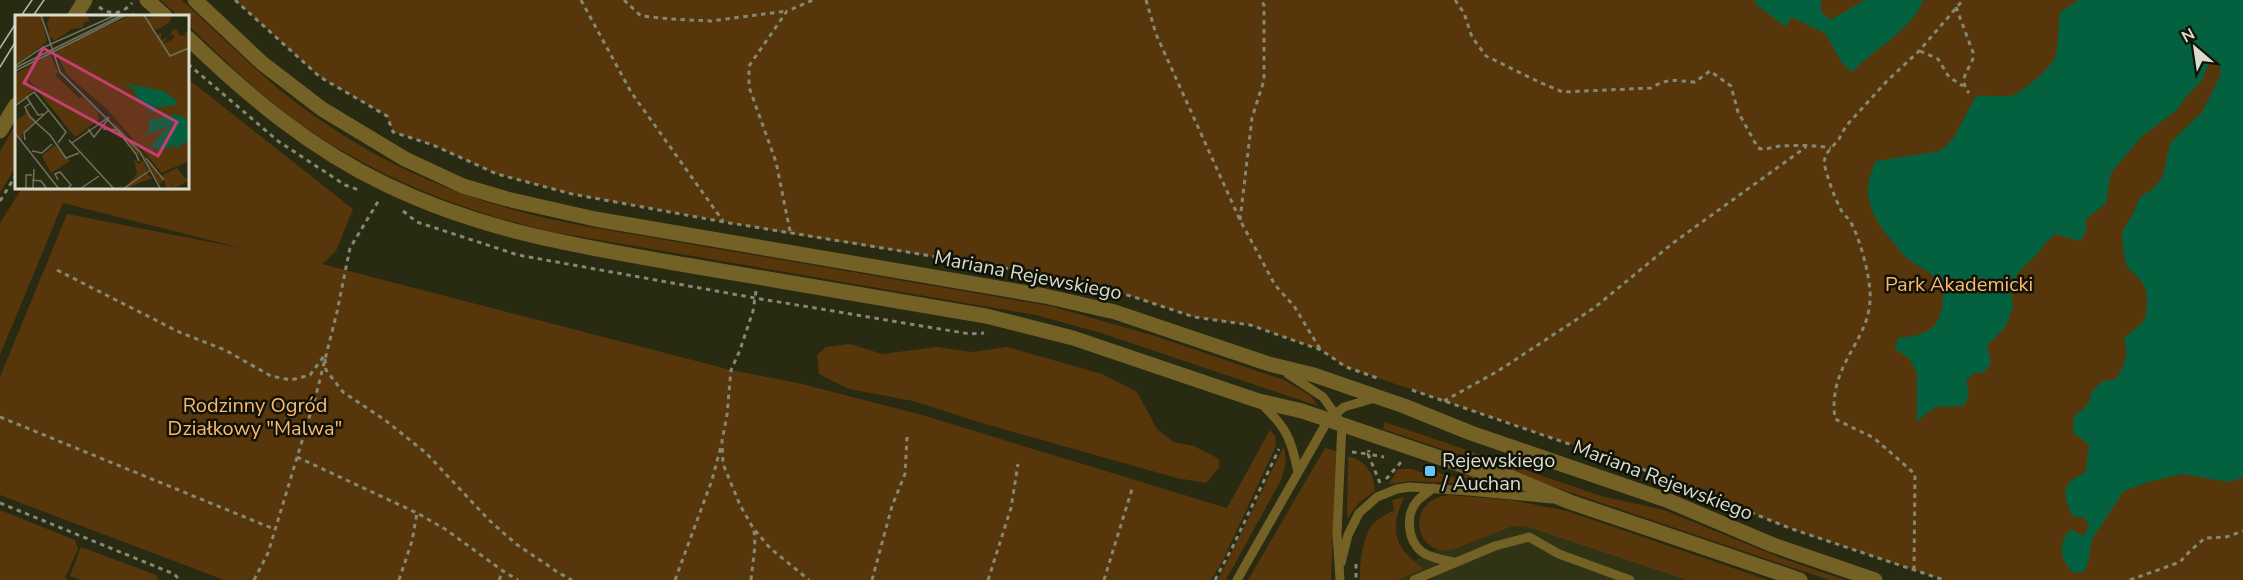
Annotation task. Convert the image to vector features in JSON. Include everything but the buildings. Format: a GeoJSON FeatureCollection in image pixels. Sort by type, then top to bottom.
{"type":"FeatureCollection","features":[{"type":"Feature","properties":{"kind":"street"},"geometry":{"type":"LineString","coordinates":[[147,0],[164,15]]}},
{"type":"Feature","properties":{"kind":"street","name":"Mariana Rejewskiego"},"geometry":{"type":"LineString","coordinates":[[195,0],[262,63],[322,110],[405,159],[479,191],[548,210],[595,219],[1074,302],[1115,312],[1269,364],[1314,375],[1377,397],[1471,433],[1669,501],[1773,545],[1875,580]]}},
{"type":"Feature","properties":{"kind":"street"},"geometry":{"type":"LineString","coordinates":[[76,15],[91,3]]}},
{"type":"Feature","properties":{"kind":"street"},"geometry":{"type":"LineString","coordinates":[[189,39],[234,82],[291,128],[329,154],[386,185],[440,209],[484,224],[524,235],[1027,325],[1073,338],[1259,401],[1336,419],[1479,471],[1505,475],[1570,502],[1800,580]]}},
{"type":"Feature","properties":{"kind":"street"},"geometry":{"type":"LineString","coordinates":[[0,131],[15,107]]}},
{"type":"Feature","properties":{"kind":"lane"},"geometry":{"type":"LineString","coordinates":[[1269,364],[1323,397],[1336,419],[1337,533],[1341,563],[1340,580]]}},
{"type":"Feature","properties":{"kind":"lane"},"geometry":{"type":"LineString","coordinates":[[1237,580],[1298,472],[1336,419],[1352,404],[1377,397]]}},
{"type":"Feature","properties":{"kind":"lane"},"geometry":{"type":"LineString","coordinates":[[1259,401],[1288,434],[1298,472]]}},
{"type":"Feature","properties":{"kind":"lane"},"geometry":{"type":"LineString","coordinates":[[1341,563],[1354,521],[1372,501],[1397,489],[1433,488],[1570,502]]}},
{"type":"Feature","properties":{"kind":"lane"},"geometry":{"type":"LineString","coordinates":[[1433,488],[1418,500],[1413,508],[1408,522],[1412,538],[1420,551],[1431,557],[1454,562]]}},
{"type":"Feature","properties":{"kind":"lane"},"geometry":{"type":"LineString","coordinates":[[1414,580],[1495,546],[1529,537],[1559,554],[1630,580]]}},
{"type":"Feature","properties":{"kind":"path"},"geometry":{"type":"LineString","coordinates":[[91,3],[112,15],[123,11],[134,0]]}},
{"type":"Feature","properties":{"kind":"path"},"geometry":{"type":"LineString","coordinates":[[235,0],[320,77],[387,116],[393,132],[433,145],[497,174],[572,194],[724,222],[790,231],[776,162],[749,87],[748,66],[787,11]]}},
{"type":"Feature","properties":{"kind":"path"},"geometry":{"type":"LineString","coordinates":[[581,0],[631,92],[724,222]]}},
{"type":"Feature","properties":{"kind":"path"},"geometry":{"type":"LineString","coordinates":[[624,0],[641,16],[711,21],[787,11],[813,0]]}},
{"type":"Feature","properties":{"kind":"path"},"geometry":{"type":"LineString","coordinates":[[1146,0],[1156,34],[1240,220],[1275,285],[1294,306],[1321,350]]}},
{"type":"Feature","properties":{"kind":"path"},"geometry":{"type":"LineString","coordinates":[[1240,220],[1252,118],[1264,80],[1264,5],[1261,0]]}},
{"type":"Feature","properties":{"kind":"path"},"geometry":{"type":"LineString","coordinates":[[1455,0],[1464,13],[1472,37],[1486,56],[1563,92],[1651,88],[1670,79],[1695,82],[1710,71],[1731,86],[1738,112],[1758,148],[1763,150],[1782,146],[1831,148]]}},
{"type":"Feature","properties":{"kind":"path"},"geometry":{"type":"LineString","coordinates":[[1914,570],[1915,474],[1874,438],[1835,418],[1833,405],[1835,387],[1843,363],[1869,315],[1870,293],[1867,273],[1850,221],[1842,213],[1826,170],[1826,154],[1861,108],[1919,51],[1961,1]]}},
{"type":"Feature","properties":{"kind":"path"},"geometry":{"type":"LineString","coordinates":[[1956,8],[1974,55],[1963,80],[1964,86]]}},
{"type":"Feature","properties":{"kind":"path"},"geometry":{"type":"LineString","coordinates":[[1919,51],[1938,59],[1949,77],[1964,86],[1969,93]]}},
{"type":"Feature","properties":{"kind":"path"},"geometry":{"type":"LineString","coordinates":[[1444,401],[1498,371],[1594,308],[1673,243],[1807,146]]}},
{"type":"Feature","properties":{"kind":"path"},"geometry":{"type":"LineString","coordinates":[[0,201],[15,177]]}},
{"type":"Feature","properties":{"kind":"path"},"geometry":{"type":"LineString","coordinates":[[254,580],[268,553],[316,395],[350,248],[369,220],[386,185]]}},
{"type":"Feature","properties":{"kind":"path"},"geometry":{"type":"LineString","coordinates":[[57,270],[179,332],[225,350],[271,376],[291,380],[310,375],[325,354]]}},
{"type":"Feature","properties":{"kind":"path"},"geometry":{"type":"LineString","coordinates":[[675,580],[712,480],[727,415],[731,370],[753,311],[758,277]]}},
{"type":"Feature","properties":{"kind":"path"},"geometry":{"type":"LineString","coordinates":[[325,354],[326,370],[343,392],[385,420],[426,453],[489,520],[516,544],[572,580]]}},
{"type":"Feature","properties":{"kind":"path"},"geometry":{"type":"LineString","coordinates":[[0,417],[274,529]]}},
{"type":"Feature","properties":{"kind":"path"},"geometry":{"type":"LineString","coordinates":[[872,580],[891,506],[905,474],[907,437]]}},
{"type":"Feature","properties":{"kind":"path"},"geometry":{"type":"LineString","coordinates":[[722,441],[723,464],[740,505],[753,528],[770,548],[809,580]]}},
{"type":"Feature","properties":{"kind":"path"},"geometry":{"type":"LineString","coordinates":[[297,457],[417,513],[445,529],[518,580]]}},
{"type":"Feature","properties":{"kind":"path"},"geometry":{"type":"LineString","coordinates":[[988,580],[1011,508],[1018,464]]}},
{"type":"Feature","properties":{"kind":"path"},"geometry":{"type":"LineString","coordinates":[[1386,480],[1398,465]]}},
{"type":"Feature","properties":{"kind":"path"},"geometry":{"type":"LineString","coordinates":[[1104,580],[1132,489]]}},
{"type":"Feature","properties":{"kind":"path"},"geometry":{"type":"LineString","coordinates":[[0,503],[174,574],[180,580]]}},
{"type":"Feature","properties":{"kind":"path"},"geometry":{"type":"LineString","coordinates":[[399,580],[412,541],[417,513]]}},
{"type":"Feature","properties":{"kind":"path"},"geometry":{"type":"LineString","coordinates":[[752,580],[755,546],[753,528]]}},
{"type":"Feature","properties":{"kind":"path"},"geometry":{"type":"LineString","coordinates":[[2130,580],[2180,562],[2205,538],[2226,537],[2243,531]]}},
{"type":"Feature","properties":{"kind":"path"},"geometry":{"type":"LineString","coordinates":[[499,580],[503,571]]}},
{"type":"Feature","properties":{"kind":"shaded area"},"geometry":{"type":"Polygon","coordinates":[[[1754,0],[1821,0],[1821,12],[1830,20],[1865,0],[1923,0],[1911,20],[1852,72],[1842,63],[1825,33],[1791,17],[1786,27],[1758,6],[1754,0]]]}},
{"type":"Feature","properties":{"kind":"shaded area"},"geometry":{"type":"Polygon","coordinates":[[[2079,0],[2243,0],[2243,477],[2229,482],[2182,474],[2148,482],[2123,492],[2092,539],[2084,572],[2073,573],[2063,556],[2064,540],[2071,529],[2083,536],[2089,527],[2085,518],[2073,516],[2065,495],[2069,483],[2086,471],[2089,444],[2073,433],[2074,417],[2088,404],[2092,392],[2101,382],[2116,379],[2125,359],[2124,338],[2141,324],[2146,316],[2146,289],[2140,279],[2127,267],[2122,232],[2140,197],[2154,188],[2163,176],[2170,143],[2202,112],[2221,73],[2217,59],[2209,63],[2202,80],[2176,111],[2142,136],[2111,173],[2106,203],[2086,219],[2086,231],[2080,241],[2056,234],[2017,274],[2011,290],[2013,307],[2006,326],[1987,346],[1991,362],[1984,373],[1974,373],[1966,381],[1969,395],[1964,406],[1934,408],[1917,423],[1917,374],[1910,359],[1895,349],[1898,338],[1921,334],[1934,326],[1941,314],[1942,292],[1937,280],[1905,256],[1884,231],[1873,213],[1868,194],[1871,173],[1876,161],[1940,151],[1953,139],[1976,96],[2009,96],[2036,79],[2050,65],[2056,54],[2060,12],[2079,0]]]}},
{"type":"Feature","properties":{"kind":"shaded area"},"geometry":{"type":"Polygon","coordinates":[[[1502,518],[1709,580],[1374,580],[1502,518]]]}},
{"type":"Feature","properties":{"kind":"green space"},"geometry":{"type":"Polygon","coordinates":[[[161,0],[182,0],[262,75],[324,123],[393,164],[466,195],[504,207],[584,226],[1050,306],[1155,336],[1284,380],[1311,396],[1318,406],[1101,333],[1036,315],[553,232],[481,212],[446,200],[378,170],[314,133],[270,101],[234,70],[189,26],[189,15],[177,15],[161,0]]]}},
{"type":"Feature","properties":{"kind":"green space","name":"Park Akademicki"},"geometry":{"type":"Polygon","coordinates":[[[235,0],[2243,0],[2243,580],[1944,580],[1792,529],[1642,469],[1346,367],[1321,350],[1250,325],[1194,317],[1131,296],[1035,273],[791,234],[572,194],[497,174],[433,145],[393,132],[387,116],[320,77],[235,0]]]}},
{"type":"Feature","properties":{"kind":"green space","name":"Rodzinny Ogród Działkowy \"Malwa\""},"geometry":{"type":"Polygon","coordinates":[[[189,80],[353,209],[336,251],[322,264],[731,370],[802,384],[922,415],[1227,508],[1270,430],[1275,436],[1276,446],[1223,560],[1211,580],[224,580],[0,495],[0,377],[67,214],[241,248],[63,203],[0,355],[0,223],[21,189],[189,189],[189,80]]]}},
{"type":"Feature","properties":{"kind":"green space"},"geometry":{"type":"Polygon","coordinates":[[[15,126],[15,168],[0,193],[0,151],[15,126]]]}},
{"type":"Feature","properties":{"kind":"green space"},"geometry":{"type":"Polygon","coordinates":[[[850,344],[882,354],[937,347],[972,352],[1007,347],[1102,374],[1137,392],[1157,429],[1173,442],[1194,446],[1219,459],[1219,468],[1206,483],[1177,478],[985,424],[913,401],[849,389],[819,374],[817,355],[826,347],[850,344]]]}},
{"type":"Feature","properties":{"kind":"green space"},"geometry":{"type":"Polygon","coordinates":[[[1385,422],[1601,496],[1664,510],[1781,558],[1845,580],[1829,580],[1383,429],[1385,422]]]}},
{"type":"Feature","properties":{"kind":"green space"},"geometry":{"type":"Polygon","coordinates":[[[1284,446],[1286,463],[1281,480],[1226,580],[1218,580],[1284,446]]]}},
{"type":"Feature","properties":{"kind":"green space"},"geometry":{"type":"Polygon","coordinates":[[[1325,448],[1336,451],[1331,580],[1248,580],[1325,448]]]}},
{"type":"Feature","properties":{"kind":"green space"},"geometry":{"type":"Polygon","coordinates":[[[1348,456],[1360,461],[1368,469],[1375,491],[1359,503],[1347,519],[1348,456]]]}},
{"type":"Feature","properties":{"kind":"green space"},"geometry":{"type":"Polygon","coordinates":[[[1399,469],[1411,469],[1435,477],[1437,472],[1461,480],[1464,475],[1517,487],[1411,481],[1389,484],[1399,469]]]}},
{"type":"Feature","properties":{"kind":"green space"},"geometry":{"type":"Polygon","coordinates":[[[1449,495],[1511,500],[1567,511],[1768,580],[1687,580],[1528,527],[1513,526],[1452,550],[1439,550],[1422,536],[1419,526],[1420,516],[1425,506],[1435,499],[1449,495]]]}},
{"type":"Feature","properties":{"kind":"green space"},"geometry":{"type":"Polygon","coordinates":[[[1404,497],[1397,520],[1397,538],[1406,553],[1424,569],[1398,580],[1360,580],[1362,551],[1370,529],[1378,520],[1394,510],[1392,500],[1404,497]]]}},
{"type":"Feature","properties":{"kind":"green space"},"geometry":{"type":"Polygon","coordinates":[[[0,510],[75,540],[78,549],[65,578],[68,580],[0,580],[0,510]]]}},
{"type":"Feature","properties":{"kind":"green space"},"geometry":{"type":"Polygon","coordinates":[[[81,547],[156,575],[158,580],[80,580],[70,576],[81,547]]]}},
{"type":"Feature","properties":{"kind":"tram line"},"geometry":{"type":"LineString","coordinates":[[22,15],[32,0]]}},
{"type":"Feature","properties":{"kind":"tram line"},"geometry":{"type":"LineString","coordinates":[[34,15],[44,0]]}},
{"type":"Feature","properties":{"kind":"tram line"},"geometry":{"type":"LineString","coordinates":[[0,48],[15,25]]}},
{"type":"Feature","properties":{"kind":"tram line"},"geometry":{"type":"LineString","coordinates":[[0,67],[15,43]]}},
{"type":"Feature","properties":{"kind":"place","name":"Rejewskiego / Auchan"},"geometry":{"type":"Point","coordinates":[1430,471]}}]}
